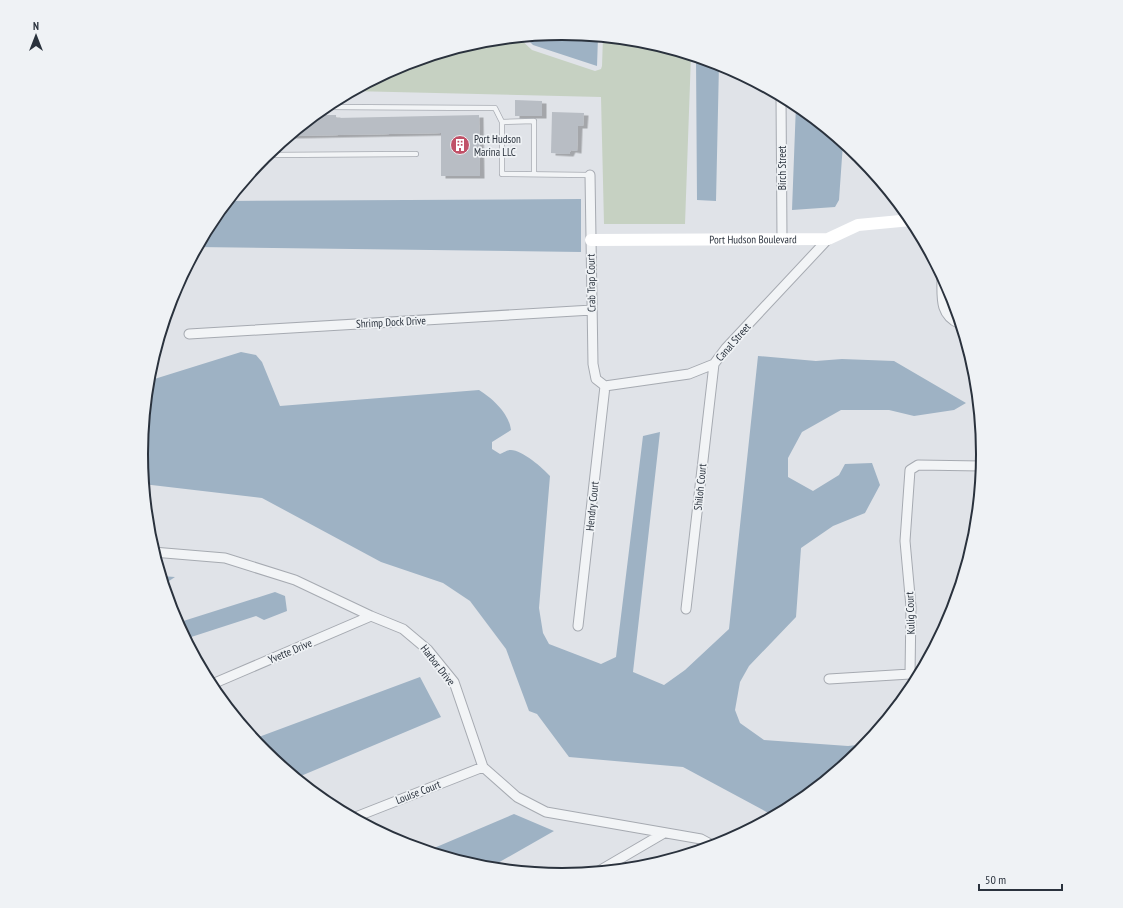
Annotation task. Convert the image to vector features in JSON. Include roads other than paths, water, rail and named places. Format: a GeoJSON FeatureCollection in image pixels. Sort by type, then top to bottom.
{"type":"FeatureCollection","features":[{"type":"Feature","properties":{"kind":"street","name":"Birch Street"},"geometry":{"type":"LineString","coordinates":[[781,103],[782,239]]}},
{"type":"Feature","properties":{"kind":"street","name":"Crab Trap Court"},"geometry":{"type":"LineString","coordinates":[[590,175],[593,364],[596,379],[605,386]]}},
{"type":"Feature","properties":{"kind":"street","name":"Port Hudson Boulevard"},"geometry":{"type":"LineString","coordinates":[[591,240],[828,239],[858,225],[902,219]]}},
{"type":"Feature","properties":{"kind":"street","name":"Canal Street"},"geometry":{"type":"LineString","coordinates":[[605,386],[689,374],[714,364],[726,348],[828,239]]}},
{"type":"Feature","properties":{"kind":"street"},"geometry":{"type":"LineString","coordinates":[[943,293],[943,303],[946,314],[954,321]]}},
{"type":"Feature","properties":{"kind":"street","name":"Shrimp Dock Drive"},"geometry":{"type":"LineString","coordinates":[[189,334],[592,310]]}},
{"type":"Feature","properties":{"kind":"street","name":"Shiloh Court"},"geometry":{"type":"LineString","coordinates":[[686,609],[714,364]]}},
{"type":"Feature","properties":{"kind":"street","name":"Hendry Court"},"geometry":{"type":"LineString","coordinates":[[578,626],[605,386]]}},
{"type":"Feature","properties":{"kind":"street","name":"Kulig Court"},"geometry":{"type":"LineString","coordinates":[[829,679],[910,674],[911,607],[905,541],[910,470],[918,465],[976,466]]}},
{"type":"Feature","properties":{"kind":"street","name":"Harbor Drive"},"geometry":{"type":"LineString","coordinates":[[160,553],[225,558],[295,580],[371,616],[403,629],[428,650],[454,682],[483,767],[517,797],[546,812],[701,839],[706,842]]}},
{"type":"Feature","properties":{"kind":"street","name":"Yvette Drive"},"geometry":{"type":"LineString","coordinates":[[216,682],[371,616]]}},
{"type":"Feature","properties":{"kind":"street","name":"Louise Court"},"geometry":{"type":"LineString","coordinates":[[359,816],[483,767]]}},
{"type":"Feature","properties":{"kind":"street"},"geometry":{"type":"LineString","coordinates":[[611,865],[664,833]]}},
{"type":"Feature","properties":{"kind":"lane"},"geometry":{"type":"LineString","coordinates":[[336,107],[496,108],[502,122],[502,174],[590,175]]}},
{"type":"Feature","properties":{"kind":"lane"},"geometry":{"type":"LineString","coordinates":[[502,122],[534,121],[534,174]]}},
{"type":"Feature","properties":{"kind":"lane"},"geometry":{"type":"LineString","coordinates":[[276,155],[416,154]]}},
{"type":"Feature","properties":{"kind":"water"},"geometry":{"type":"Polygon","coordinates":[[[562,40],[598,42],[597,66],[533,45],[530,42],[562,40]]]}},
{"type":"Feature","properties":{"kind":"water"},"geometry":{"type":"Polygon","coordinates":[[[696,62],[719,72],[716,201],[697,200],[696,62]]]}},
{"type":"Feature","properties":{"kind":"water"},"geometry":{"type":"Polygon","coordinates":[[[796,113],[842,151],[839,200],[835,207],[792,210],[796,113]]]}},
{"type":"Feature","properties":{"kind":"water"},"geometry":{"type":"Polygon","coordinates":[[[581,199],[581,252],[203,247],[234,201],[581,199]]]}},
{"type":"Feature","properties":{"kind":"water"},"geometry":{"type":"Polygon","coordinates":[[[241,352],[256,355],[262,362],[280,406],[479,390],[499,407],[510,424],[511,430],[492,442],[492,449],[500,454],[508,450],[520,453],[537,464],[550,476],[539,608],[543,633],[549,644],[601,664],[616,657],[643,436],[660,432],[633,672],[664,685],[685,670],[729,629],[758,356],[816,361],[842,359],[894,361],[966,403],[954,410],[914,416],[889,410],[841,410],[802,432],[788,458],[788,477],[813,491],[839,475],[845,464],[872,463],[880,485],[865,513],[833,526],[801,548],[796,617],[749,666],[740,682],[735,710],[740,723],[764,740],[848,746],[856,745],[814,782],[768,813],[683,767],[569,757],[537,714],[529,711],[506,649],[470,601],[443,583],[381,562],[262,498],[148,485],[148,427],[154,379],[241,352]]]}},
{"type":"Feature","properties":{"kind":"water"},"geometry":{"type":"Polygon","coordinates":[[[166,576],[175,577],[168,582],[166,576]]]}},
{"type":"Feature","properties":{"kind":"water"},"geometry":{"type":"Polygon","coordinates":[[[275,592],[285,596],[287,611],[264,620],[256,616],[190,637],[183,621],[275,592]]]}},
{"type":"Feature","properties":{"kind":"water"},"geometry":{"type":"Polygon","coordinates":[[[420,677],[441,717],[302,776],[259,737],[420,677]]]}},
{"type":"Feature","properties":{"kind":"water"},"geometry":{"type":"Polygon","coordinates":[[[514,814],[554,831],[498,863],[454,854],[434,848],[514,814]]]}},
{"type":"Feature","properties":{"kind":"place","name":"Port Hudson Marina LLC"},"geometry":{"type":"Point","coordinates":[460,145]}}]}
